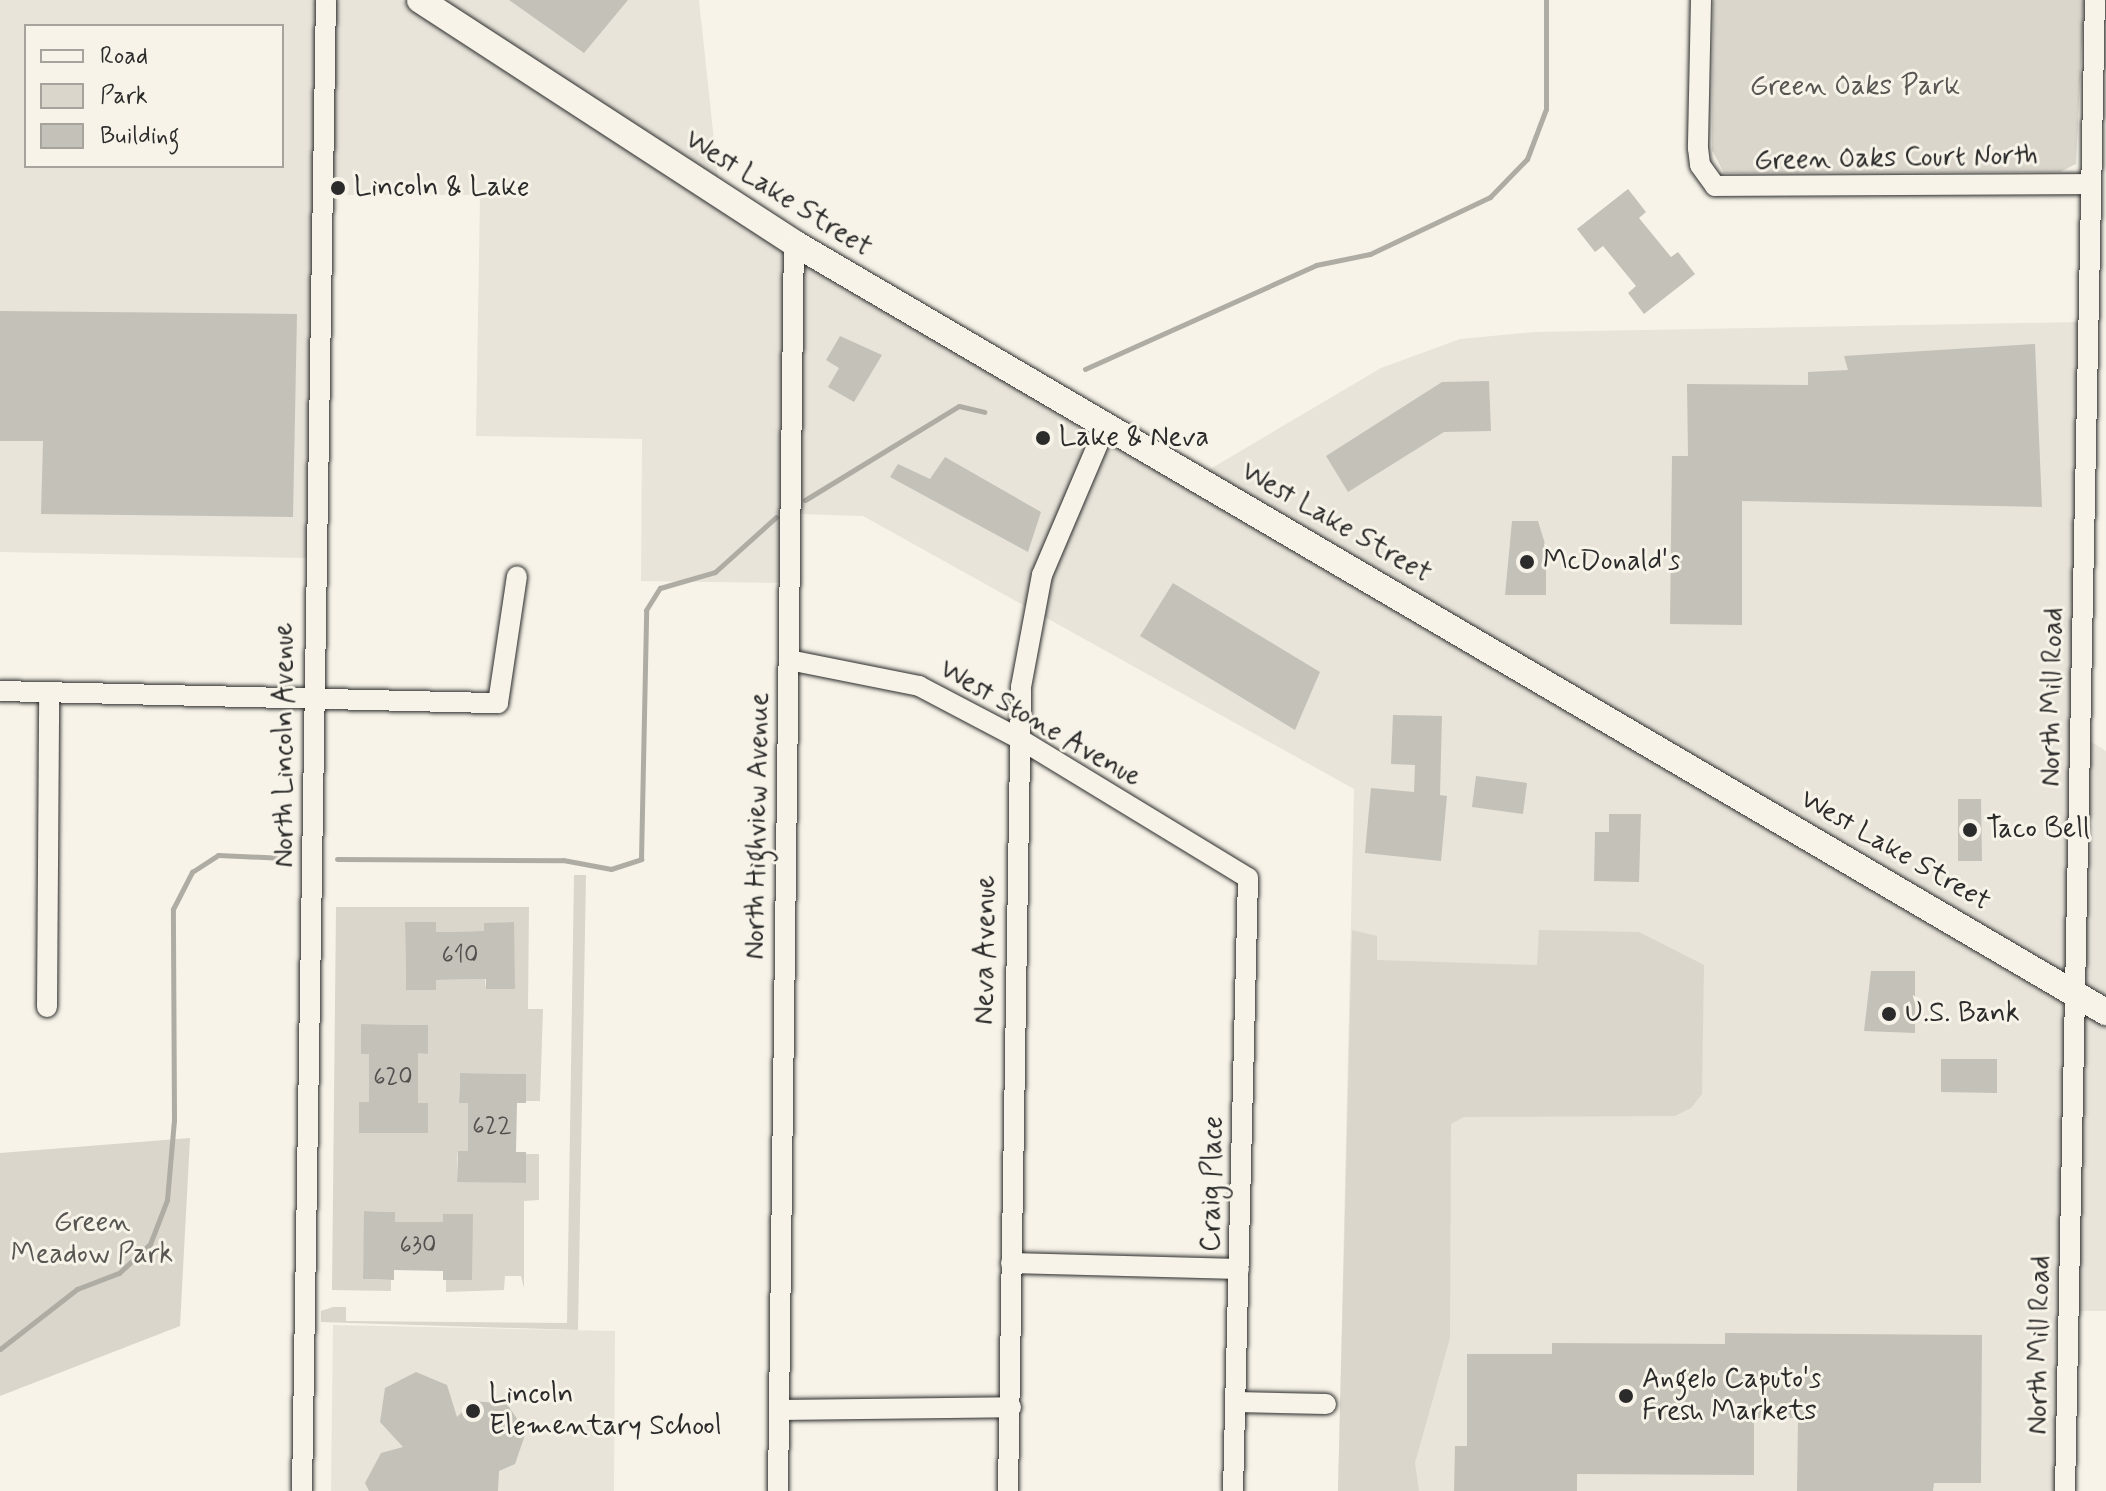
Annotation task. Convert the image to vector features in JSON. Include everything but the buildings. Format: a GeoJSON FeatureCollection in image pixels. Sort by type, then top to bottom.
{"type":"FeatureCollection","features":[{"type":"Feature","properties":{"kind":"main road","name":"West Lake Street"},"geometry":{"type":"LineString","coordinates":[[420,0],[794,243],[2106,1012]]}},
{"type":"Feature","properties":{"kind":"street","name":"North Lincoln Avenue"},"geometry":{"type":"LineString","coordinates":[[302,1491],[312,699],[326,0]]}},
{"type":"Feature","properties":{"kind":"street","name":"Green Oaks Court North"},"geometry":{"type":"LineString","coordinates":[[1701,0],[1698,148],[1706,177],[1730,190],[2091,184]]}},
{"type":"Feature","properties":{"kind":"street","name":"North Mill Road"},"geometry":{"type":"LineString","coordinates":[[2065,1491],[2075,993],[2097,342],[2091,184],[2095,0]]}},
{"type":"Feature","properties":{"kind":"street","name":"North Highview Avenue"},"geometry":{"type":"LineString","coordinates":[[778,1491],[794,243]]}},
{"type":"Feature","properties":{"kind":"street","name":"Neva Avenue"},"geometry":{"type":"LineString","coordinates":[[1008,1491],[1018,738],[1029,625],[1042,575],[1106,425]]}},
{"type":"Feature","properties":{"kind":"street"},"geometry":{"type":"LineString","coordinates":[[0,691],[498,703],[517,576]]}},
{"type":"Feature","properties":{"kind":"street","name":"West Stone Avenue"},"geometry":{"type":"LineString","coordinates":[[789,660],[896,678],[1018,738],[1248,878]]}},
{"type":"Feature","properties":{"kind":"street"},"geometry":{"type":"LineString","coordinates":[[47,1007],[49,692]]}},
{"type":"Feature","properties":{"kind":"street","name":"Craig Place"},"geometry":{"type":"LineString","coordinates":[[1233,1491],[1248,878]]}},
{"type":"Feature","properties":{"kind":"street"},"geometry":{"type":"LineString","coordinates":[[1011,1263],[1239,1269]]}},
{"type":"Feature","properties":{"kind":"street"},"geometry":{"type":"LineString","coordinates":[[1236,1402],[1326,1404]]}},
{"type":"Feature","properties":{"kind":"street"},"geometry":{"type":"LineString","coordinates":[[779,1410],[1011,1407]]}},
{"type":"Feature","properties":{"kind":"shaded area"},"geometry":{"type":"Polygon","coordinates":[[[0,0],[401,0],[788,246],[783,583],[641,581],[642,439],[476,436],[480,195],[314,195],[307,558],[0,552],[0,0]]]}},
{"type":"Feature","properties":{"kind":"shaded area"},"geometry":{"type":"Polygon","coordinates":[[[430,0],[699,0],[719,187],[430,0]]]}},
{"type":"Feature","properties":{"kind":"shaded area"},"geometry":{"type":"Polygon","coordinates":[[[799,252],[2068,998],[2060,1491],[1338,1491],[1354,789],[863,516],[796,514],[799,252]]]}},
{"type":"Feature","properties":{"kind":"shaded area"},"geometry":{"type":"Polygon","coordinates":[[[2080,322],[2070,983],[1205,472],[1381,368],[1460,339],[1535,332],[2080,322]]]}},
{"type":"Feature","properties":{"kind":"shaded area"},"geometry":{"type":"Polygon","coordinates":[[[2085,738],[2106,751],[2106,1006],[2079,991],[2085,738]]]}},
{"type":"Feature","properties":{"kind":"shaded area"},"geometry":{"type":"Polygon","coordinates":[[[2080,1003],[2106,1018],[2106,1311],[2075,1311],[2080,1003]]]}},
{"type":"Feature","properties":{"kind":"shaded area","name":"Lincoln Elementary School"},"geometry":{"type":"Polygon","coordinates":[[[333,1325],[615,1331],[614,1491],[331,1491],[333,1325]]]}},
{"type":"Feature","properties":{"kind":"green space","name":"Green Oaks Park"},"geometry":{"type":"Polygon","coordinates":[[[1713,0],[2084,0],[2076,164],[2060,172],[1724,173],[1712,150],[1713,0]]]}},
{"type":"Feature","properties":{"kind":"green space"},"geometry":{"type":"Polygon","coordinates":[[[574,875],[586,875],[578,1330],[321,1322],[321,1311],[346,1307],[346,1321],[567,1323],[574,875]]]}},
{"type":"Feature","properties":{"kind":"green space"},"geometry":{"type":"Polygon","coordinates":[[[336,907],[529,907],[528,1009],[543,1009],[540,1101],[526,1101],[526,1074],[460,1073],[459,1102],[468,1103],[468,1151],[458,1151],[457,1159],[457,1181],[525,1183],[526,1154],[539,1154],[539,1200],[524,1201],[524,1288],[521,1276],[505,1276],[504,1290],[446,1292],[446,1280],[472,1280],[472,1214],[444,1214],[443,1222],[395,1222],[395,1212],[365,1211],[363,1279],[391,1280],[391,1291],[332,1290],[336,907]],[[405,922],[406,990],[436,990],[436,980],[485,979],[486,989],[514,989],[514,923],[485,923],[484,931],[436,932],[436,922],[405,922]],[[362,1024],[369,1054],[369,1102],[359,1102],[359,1132],[427,1133],[428,1103],[418,1103],[418,1053],[428,1053],[428,1025],[362,1024]]]}},
{"type":"Feature","properties":{"kind":"green space"},"geometry":{"type":"Polygon","coordinates":[[[1352,930],[1377,936],[1377,960],[1537,965],[1539,930],[1639,932],[1704,965],[1702,1094],[1691,1108],[1675,1116],[1464,1117],[1451,1124],[1450,1338],[1415,1463],[1419,1491],[1338,1491],[1352,930]]]}},
{"type":"Feature","properties":{"kind":"green space","name":"Green Meadow Park"},"geometry":{"type":"Polygon","coordinates":[[[190,1138],[180,1326],[0,1396],[0,1153],[190,1138]]]}},
{"type":"Feature","properties":{"kind":"waterway"},"geometry":{"type":"LineString","coordinates":[[1085,369],[1316,265],[1370,254],[1490,197],[1527,159],[1546,109],[1546,0]]}},
{"type":"Feature","properties":{"kind":"waterway"},"geometry":{"type":"LineString","coordinates":[[805,500],[959,406],[984,412]]}},
{"type":"Feature","properties":{"kind":"waterway"},"geometry":{"type":"LineString","coordinates":[[337,859],[563,860],[611,869],[641,859],[646,610],[660,588],[715,572],[776,517]]}},
{"type":"Feature","properties":{"kind":"waterway"},"geometry":{"type":"LineString","coordinates":[[0,1349],[77,1289],[119,1273],[150,1244],[167,1200],[174,1120],[173,909],[192,872],[218,855],[284,858]]}},
{"type":"Feature","properties":{"kind":"place","name":"Lincoln & Lake"},"geometry":{"type":"Point","coordinates":[338,188]}},
{"type":"Feature","properties":{"kind":"place","name":"Lake & Neva"},"geometry":{"type":"Point","coordinates":[1043,438]}},
{"type":"Feature","properties":{"kind":"place","name":"McDonald's"},"geometry":{"type":"Point","coordinates":[1527,562]}},
{"type":"Feature","properties":{"kind":"place","name":"Taco Bell"},"geometry":{"type":"Point","coordinates":[1970,830]}},
{"type":"Feature","properties":{"kind":"place","name":"U.S. Bank"},"geometry":{"type":"Point","coordinates":[1889,1014]}},
{"type":"Feature","properties":{"kind":"place","name":"Angelo Caputo's Fresh Markets"},"geometry":{"type":"Point","coordinates":[1626,1396]}},
{"type":"Feature","properties":{"kind":"place","name":"Lincoln Elementary School"},"geometry":{"type":"Point","coordinates":[473,1411]}}]}
